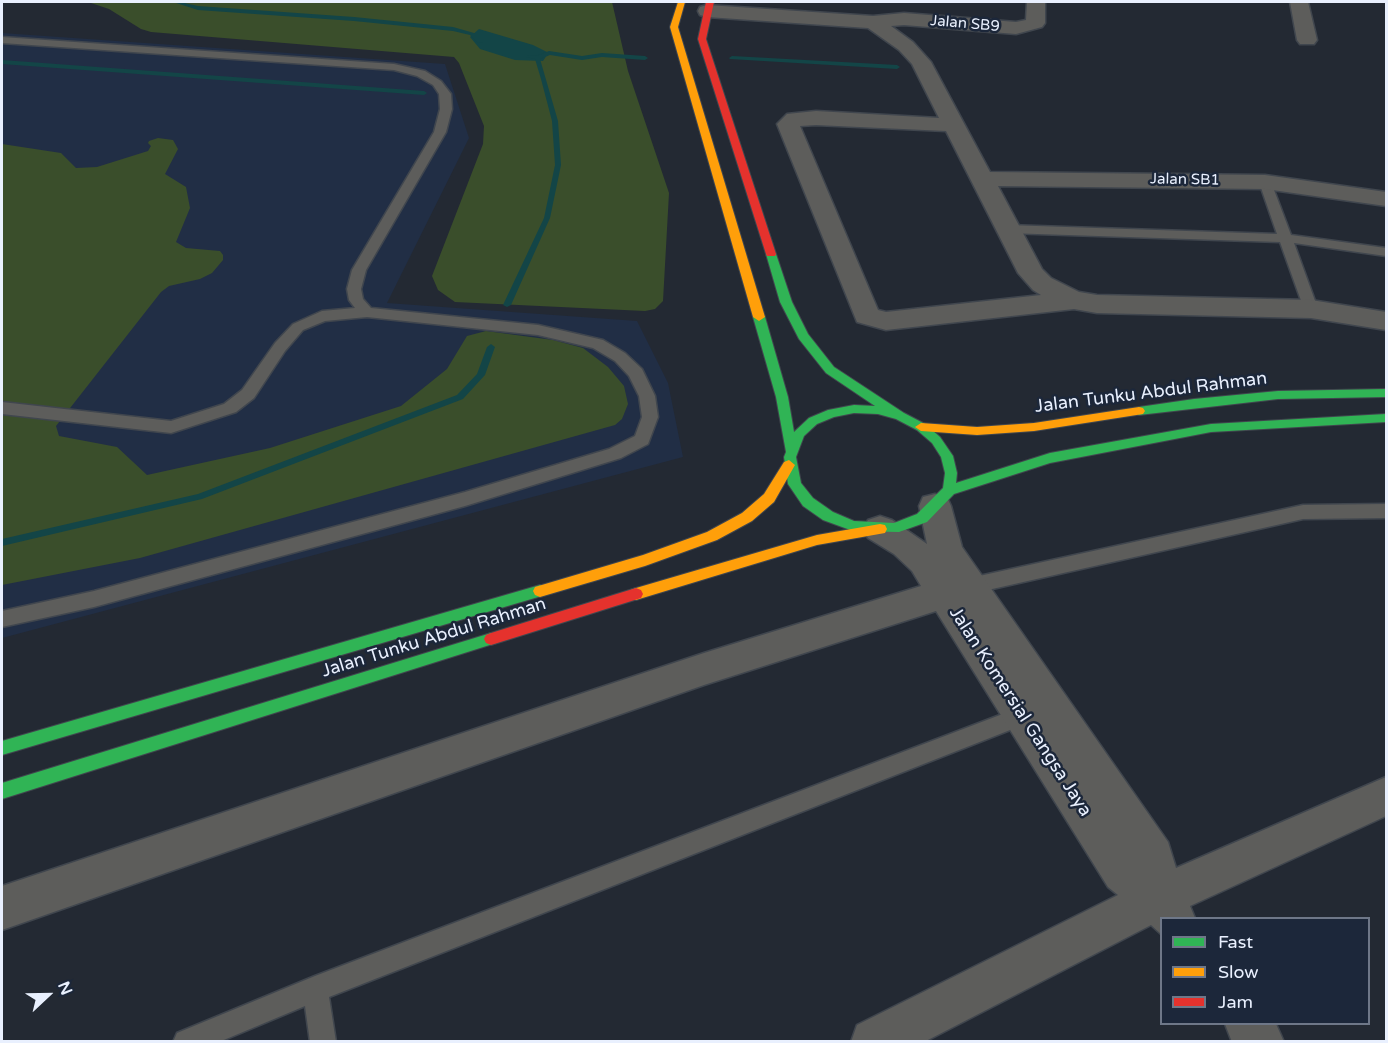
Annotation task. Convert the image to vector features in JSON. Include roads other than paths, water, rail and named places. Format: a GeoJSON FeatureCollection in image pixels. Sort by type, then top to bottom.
{"type":"FeatureCollection","features":[{"type":"Feature","properties":{"kind":"main road"},"geometry":{"type":"LineString","coordinates":[[681,2],[676,13],[674,27],[712,164],[782,397],[791,450],[789,465],[795,484],[808,502],[828,516],[853,526],[880,529],[912,523],[922,518],[942,498],[1050,458],[1211,428],[1386,418]]}},
{"type":"Feature","properties":{"kind":"main road"},"geometry":{"type":"LineString","coordinates":[[709,6],[702,39],[786,302],[803,336],[830,370],[900,416],[921,427],[936,440],[947,456],[951,473],[942,498]]}},
{"type":"Feature","properties":{"kind":"main road"},"geometry":{"type":"LineString","coordinates":[[682,106],[712,164]]}},
{"type":"Feature","properties":{"kind":"main road","name":"Jalan Tunku Abdul Rahman"},"geometry":{"type":"LineString","coordinates":[[921,427],[988,430],[1034,427],[1194,403],[1268,396],[1386,393]]}},
{"type":"Feature","properties":{"kind":"main road"},"geometry":{"type":"LineString","coordinates":[[791,450],[799,434],[813,421],[832,413],[866,410],[900,416]]}},
{"type":"Feature","properties":{"kind":"main road","name":"Jalan Tunku Abdul Rahman"},"geometry":{"type":"LineString","coordinates":[[2,748],[645,560],[712,536],[747,517],[769,498],[789,465]]}},
{"type":"Feature","properties":{"kind":"main road","name":"Jalan Tunku Abdul Rahman"},"geometry":{"type":"LineString","coordinates":[[2,791],[718,568],[818,540],[880,529]]}},
{"type":"Feature","properties":{"kind":"street","name":"Jalan SB9"},"geometry":{"type":"LineString","coordinates":[[875,12],[921,20],[1016,28],[1035,23],[1036,2]]}},
{"type":"Feature","properties":{"kind":"street"},"geometry":{"type":"LineString","coordinates":[[1299,2],[1307,40]]}},
{"type":"Feature","properties":{"kind":"street"},"geometry":{"type":"LineString","coordinates":[[709,6],[875,12],[921,62],[1031,273],[1042,284],[1074,300]]}},
{"type":"Feature","properties":{"kind":"street"},"geometry":{"type":"LineString","coordinates":[[954,125],[816,118],[795,120],[788,124],[867,316],[886,321],[1074,300],[1097,304],[1311,309],[1386,321]]}},
{"type":"Feature","properties":{"kind":"street","name":"Jalan SB1"},"geometry":{"type":"LineString","coordinates":[[981,179],[1265,182],[1386,199]]}},
{"type":"Feature","properties":{"kind":"street","name":"Jalan Komersial Gangsa Jaya"},"geometry":{"type":"LineString","coordinates":[[942,498],[940,534],[957,590],[1021,716],[1123,872],[1165,908]]}},
{"type":"Feature","properties":{"kind":"street","name":"Jalan Komersial Gangsa Jaya"},"geometry":{"type":"LineString","coordinates":[[880,529],[906,545],[957,590],[1153,857],[1165,908]]}},
{"type":"Feature","properties":{"kind":"street"},"geometry":{"type":"LineString","coordinates":[[2,908],[704,669],[957,590]]}},
{"type":"Feature","properties":{"kind":"street"},"geometry":{"type":"LineString","coordinates":[[874,1041],[1165,908],[1386,796]]}},
{"type":"Feature","properties":{"kind":"street"},"geometry":{"type":"LineString","coordinates":[[1249,1025],[1261,1041]]}},
{"type":"Feature","properties":{"kind":"lane"},"geometry":{"type":"LineString","coordinates":[[2,40],[394,67],[421,73],[437,83],[445,94],[446,109],[440,132],[359,270],[354,289],[356,300],[367,312]]}},
{"type":"Feature","properties":{"kind":"lane"},"geometry":{"type":"LineString","coordinates":[[1265,182],[1311,309]]}},
{"type":"Feature","properties":{"kind":"lane"},"geometry":{"type":"LineString","coordinates":[[1007,230],[1285,238],[1386,252]]}},
{"type":"Feature","properties":{"kind":"lane"},"geometry":{"type":"LineString","coordinates":[[2,408],[171,426],[230,408],[248,394],[279,347],[298,327],[322,316],[367,312],[538,330],[598,344],[620,357],[636,373],[647,396],[650,417],[642,440],[615,454],[454,502],[94,598],[2,618]]}},
{"type":"Feature","properties":{"kind":"lane"},"geometry":{"type":"LineString","coordinates":[[957,590],[1303,512],[1386,511]]}},
{"type":"Feature","properties":{"kind":"lane"},"geometry":{"type":"LineString","coordinates":[[186,1041],[1021,716]]}},
{"type":"Feature","properties":{"kind":"lane"},"geometry":{"type":"LineString","coordinates":[[315,989],[323,1041]]}},
{"type":"Feature","properties":{"kind":"waterway"},"geometry":{"type":"LineString","coordinates":[[176,2],[198,8],[354,19],[453,29],[472,34],[480,42]]}},
{"type":"Feature","properties":{"kind":"waterway"},"geometry":{"type":"LineString","coordinates":[[537,58],[549,53],[582,58],[602,55],[645,58]]}},
{"type":"Feature","properties":{"kind":"waterway"},"geometry":{"type":"LineString","coordinates":[[529,57],[537,58]]}},
{"type":"Feature","properties":{"kind":"waterway"},"geometry":{"type":"LineString","coordinates":[[507,305],[547,218],[558,165],[555,121],[537,58]]}},
{"type":"Feature","properties":{"kind":"waterway"},"geometry":{"type":"LineString","coordinates":[[732,58],[897,67]]}},
{"type":"Feature","properties":{"kind":"waterway"},"geometry":{"type":"LineString","coordinates":[[2,62],[424,93]]}},
{"type":"Feature","properties":{"kind":"waterway"},"geometry":{"type":"LineString","coordinates":[[2,543],[199,497],[460,397],[481,375],[491,347]]}}]}
